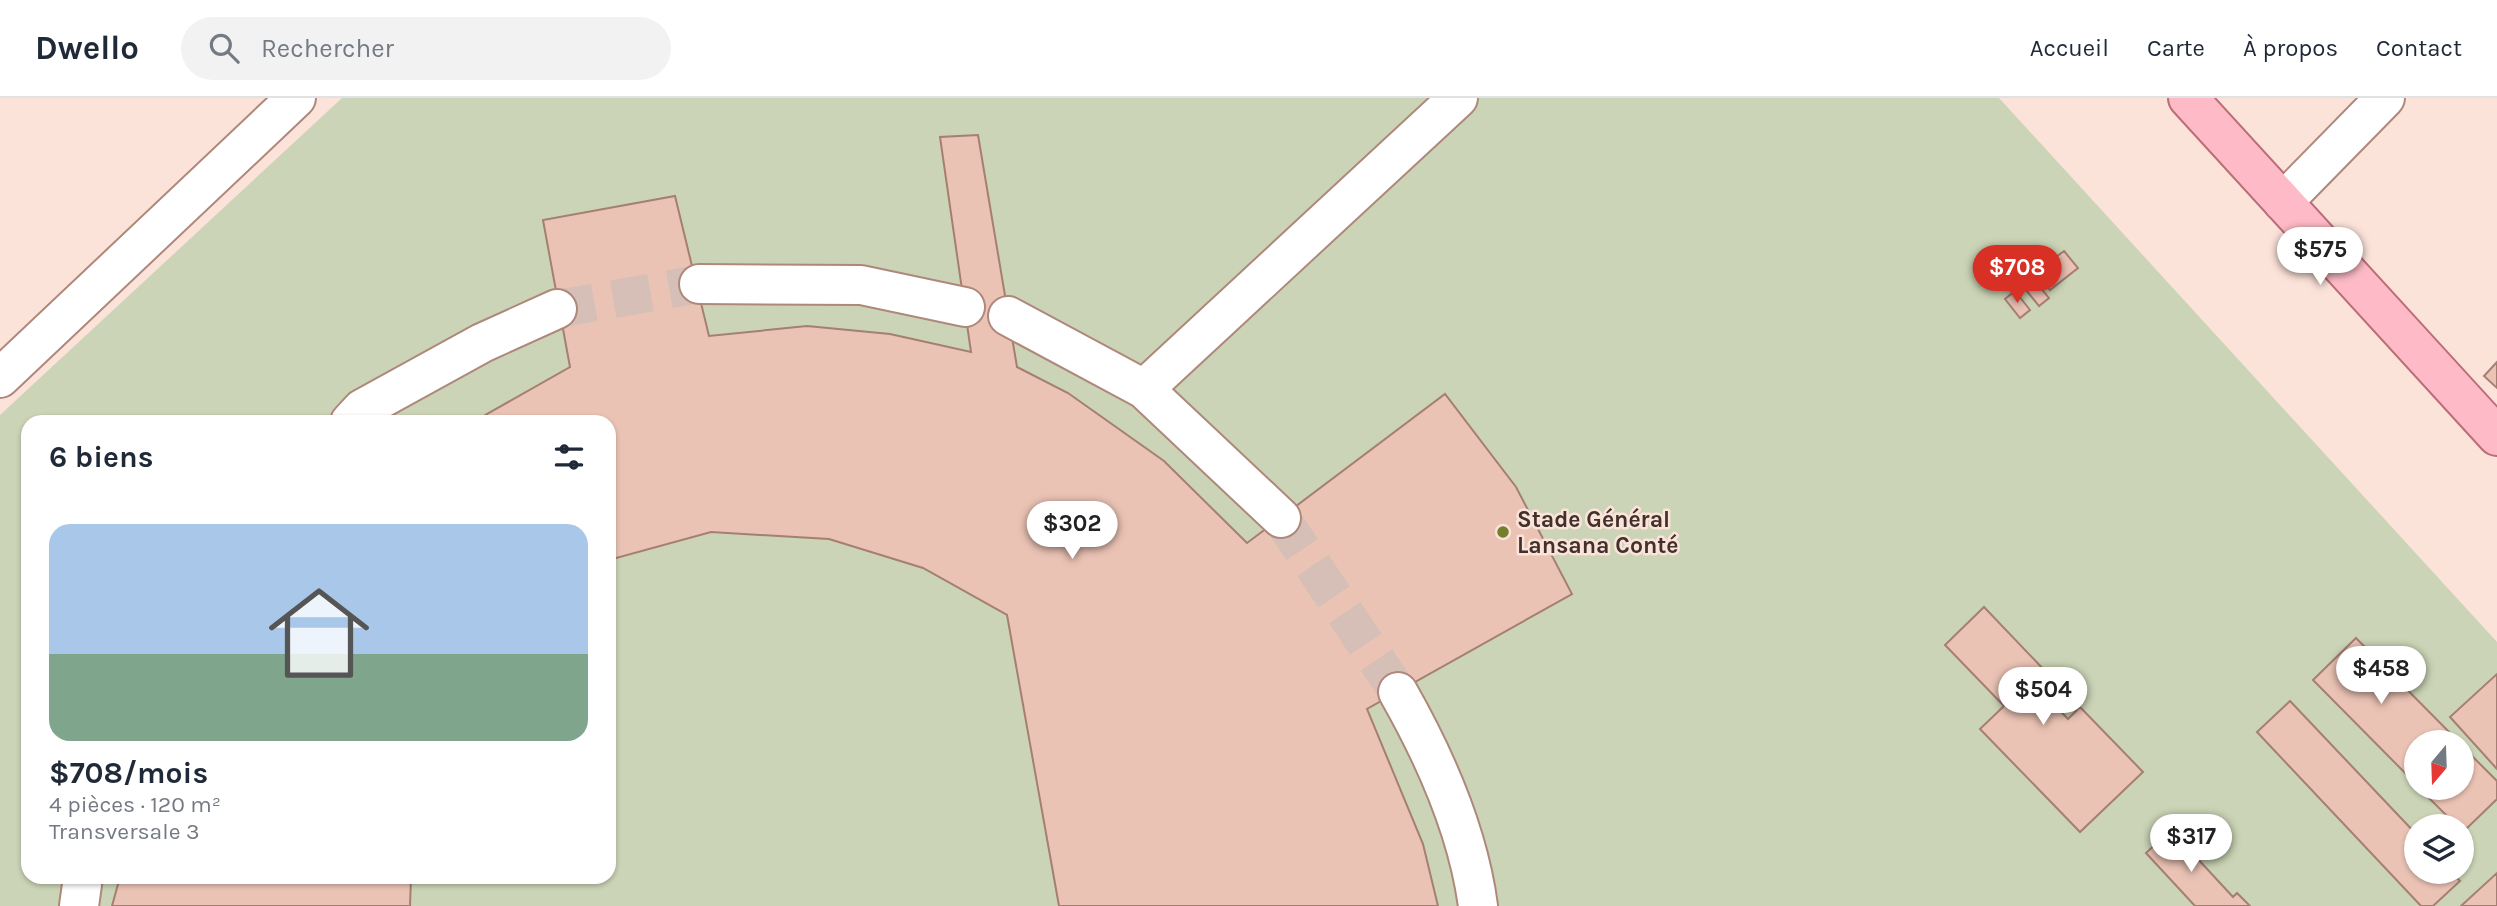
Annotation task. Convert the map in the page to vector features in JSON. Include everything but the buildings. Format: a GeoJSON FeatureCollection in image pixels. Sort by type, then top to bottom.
{"type":"FeatureCollection","features":[{"type":"Feature","properties":{"kind":"main road"},"geometry":{"type":"LineString","coordinates":[[2188,98],[2497,436]]}},
{"type":"Feature","properties":{"kind":"street"},"geometry":{"type":"LineString","coordinates":[[0,378],[296,98]]}},
{"type":"Feature","properties":{"kind":"street"},"geometry":{"type":"LineString","coordinates":[[1144,389],[1458,98]]}},
{"type":"Feature","properties":{"kind":"street"},"geometry":{"type":"LineString","coordinates":[[2283,202],[2385,98]]}},
{"type":"Feature","properties":{"kind":"street"},"geometry":{"type":"LineString","coordinates":[[699,284],[860,285],[965,307]]}},
{"type":"Feature","properties":{"kind":"street"},"geometry":{"type":"LineString","coordinates":[[356,415],[362,409],[470,350],[557,309]]}},
{"type":"Feature","properties":{"kind":"street"},"geometry":{"type":"LineString","coordinates":[[1008,316],[1144,389],[1281,518]]}},
{"type":"Feature","properties":{"kind":"street"},"geometry":{"type":"LineString","coordinates":[[1398,692],[1432,752],[1474,877],[1478,906]]}},
{"type":"Feature","properties":{"kind":"street"},"geometry":{"type":"LineString","coordinates":[[79,906],[82,884]]}},
{"type":"Feature","properties":{"kind":"green space","name":"Stade Général Lansana Conté"},"geometry":{"type":"Polygon","coordinates":[[[342,98],[1999,98],[2497,642],[2497,906],[0,906],[0,415],[342,98]]]}},
{"type":"Feature","properties":{"kind":"tunnel"},"geometry":{"type":"LineString","coordinates":[[557,309],[699,284]]}},
{"type":"Feature","properties":{"kind":"tunnel"},"geometry":{"type":"LineString","coordinates":[[1281,518],[1398,692]]}},
{"type":"Feature","properties":{"kind":"place","name":"Stade Général Lansana Conté"},"geometry":{"type":"Point","coordinates":[1503,532]}}]}
